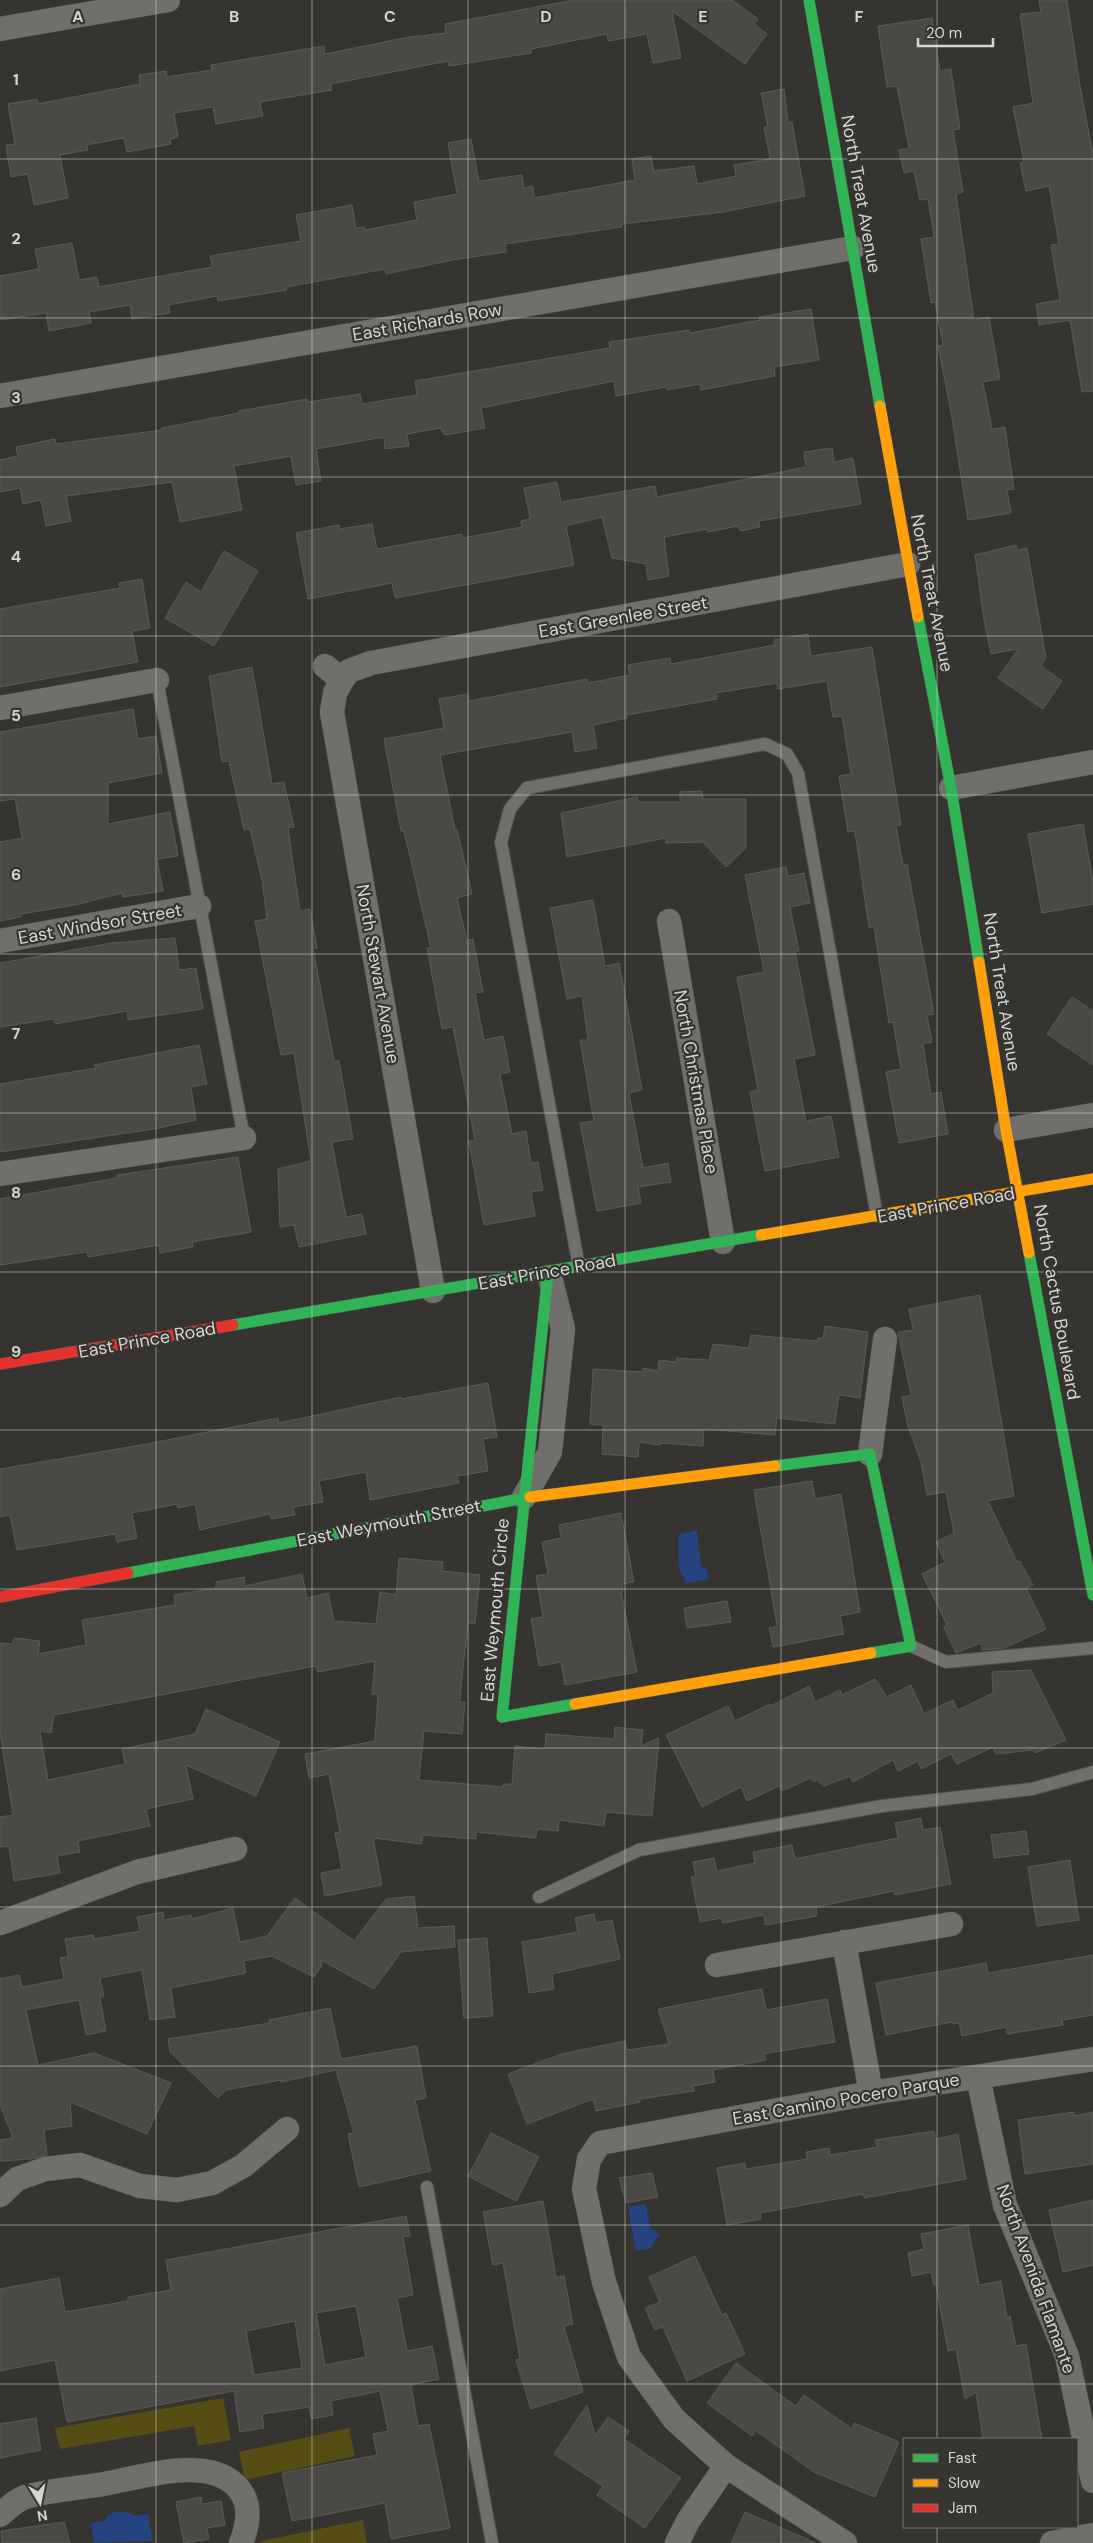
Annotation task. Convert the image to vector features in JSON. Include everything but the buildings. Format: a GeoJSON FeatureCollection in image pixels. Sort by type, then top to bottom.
{"type":"FeatureCollection","features":[{"type":"Feature","properties":{"kind":"street"},"geometry":{"type":"LineString","coordinates":[[0,29],[168,0]]}},
{"type":"Feature","properties":{"kind":"street","name":"North Treat Avenue"},"geometry":{"type":"LineString","coordinates":[[809,0],[908,564],[952,788],[1006,1130],[1019,1193]]}},
{"type":"Feature","properties":{"kind":"street","name":"East Richards Row"},"geometry":{"type":"LineString","coordinates":[[0,396],[853,248]]}},
{"type":"Feature","properties":{"kind":"street","name":"East Greenlee Street"},"geometry":{"type":"LineString","coordinates":[[334,673],[350,671],[372,663],[908,564]]}},
{"type":"Feature","properties":{"kind":"street","name":"North Stewart Avenue"},"geometry":{"type":"LineString","coordinates":[[334,673],[335,693],[332,712],[433,1291]]}},
{"type":"Feature","properties":{"kind":"street"},"geometry":{"type":"LineString","coordinates":[[0,708],[157,680]]}},
{"type":"Feature","properties":{"kind":"street"},"geometry":{"type":"LineString","coordinates":[[952,788],[1093,762]]}},
{"type":"Feature","properties":{"kind":"street","name":"East Windsor Street"},"geometry":{"type":"LineString","coordinates":[[0,941],[199,906]]}},
{"type":"Feature","properties":{"kind":"street","name":"North Christmas Place"},"geometry":{"type":"LineString","coordinates":[[669,921],[723,1242]]}},
{"type":"Feature","properties":{"kind":"street"},"geometry":{"type":"LineString","coordinates":[[1006,1130],[1093,1115]]}},
{"type":"Feature","properties":{"kind":"street"},"geometry":{"type":"LineString","coordinates":[[0,1174],[244,1138]]}},
{"type":"Feature","properties":{"kind":"street","name":"East Prince Road"},"geometry":{"type":"LineString","coordinates":[[0,1364],[1093,1179]]}},
{"type":"Feature","properties":{"kind":"street","name":"North Cactus Boulevard"},"geometry":{"type":"LineString","coordinates":[[1019,1193],[1087,1522],[1093,1596]]}},
{"type":"Feature","properties":{"kind":"street"},"geometry":{"type":"LineString","coordinates":[[523,1498],[550,1452],[563,1329],[548,1272]]}},
{"type":"Feature","properties":{"kind":"street"},"geometry":{"type":"LineString","coordinates":[[885,1339],[870,1454],[911,1646]]}},
{"type":"Feature","properties":{"kind":"street","name":"East Weymouth Street"},"geometry":{"type":"LineString","coordinates":[[0,1597],[523,1498],[870,1454]]}},
{"type":"Feature","properties":{"kind":"street","name":"East Weymouth Circle"},"geometry":{"type":"LineString","coordinates":[[523,1498],[502,1717],[911,1646]]}},
{"type":"Feature","properties":{"kind":"street"},"geometry":{"type":"LineString","coordinates":[[0,1923],[137,1872],[235,1849]]}},
{"type":"Feature","properties":{"kind":"street"},"geometry":{"type":"LineString","coordinates":[[717,1965],[950,1924]]}},
{"type":"Feature","properties":{"kind":"street"},"geometry":{"type":"LineString","coordinates":[[844,1942],[871,2093]]}},
{"type":"Feature","properties":{"kind":"street","name":"East Camino Pocero Parque"},"geometry":{"type":"LineString","coordinates":[[726,2466],[674,2418],[629,2357],[604,2282],[584,2189],[589,2159],[600,2144],[871,2093],[1093,2059]]}},
{"type":"Feature","properties":{"kind":"street","name":"North Avenida Flamante"},"geometry":{"type":"LineString","coordinates":[[978,2077],[1005,2205],[1067,2356],[1093,2481]]}},
{"type":"Feature","properties":{"kind":"street"},"geometry":{"type":"LineString","coordinates":[[0,2195],[17,2179],[45,2169],[80,2165],[140,2186],[177,2190],[212,2184],[242,2166],[287,2129]]}},
{"type":"Feature","properties":{"kind":"street"},"geometry":{"type":"LineString","coordinates":[[677,2543],[688,2521],[726,2466],[845,2543]]}},
{"type":"Feature","properties":{"kind":"street"},"geometry":{"type":"LineString","coordinates":[[0,2515],[24,2498],[180,2470],[207,2471],[226,2478],[237,2486],[245,2499],[246,2530],[241,2543]]}},
{"type":"Feature","properties":{"kind":"street"},"geometry":{"type":"LineString","coordinates":[[1052,2543],[1093,2535]]}},
{"type":"Feature","properties":{"kind":"lane"},"geometry":{"type":"LineString","coordinates":[[157,680],[244,1138]]}},
{"type":"Feature","properties":{"kind":"lane"},"geometry":{"type":"LineString","coordinates":[[579,1267],[501,842],[510,809],[527,788],[765,744],[788,754],[798,773],[877,1216]]}},
{"type":"Feature","properties":{"kind":"lane"},"geometry":{"type":"LineString","coordinates":[[911,1646],[946,1662],[1093,1648]]}},
{"type":"Feature","properties":{"kind":"lane"},"geometry":{"type":"LineString","coordinates":[[539,1896],[639,1850],[882,1806],[1032,1789],[1093,1772]]}},
{"type":"Feature","properties":{"kind":"lane"},"geometry":{"type":"LineString","coordinates":[[427,2188],[492,2543]]}},
{"type":"Feature","properties":{"kind":"shaded area"},"geometry":{"type":"Polygon","coordinates":[[[223,2398],[231,2440],[198,2446],[194,2426],[60,2449],[55,2428],[223,2398]]]}},
{"type":"Feature","properties":{"kind":"shaded area"},"geometry":{"type":"Polygon","coordinates":[[[349,2428],[355,2456],[245,2480],[239,2452],[349,2428]]]}},
{"type":"Feature","properties":{"kind":"shaded area"},"geometry":{"type":"Polygon","coordinates":[[[363,2520],[367,2543],[260,2543],[261,2541],[363,2520]]]}},
{"type":"Feature","properties":{"kind":"water"},"geometry":{"type":"Polygon","coordinates":[[[697,1530],[701,1567],[706,1568],[709,1579],[687,1583],[679,1569],[678,1535],[697,1530]]]}},
{"type":"Feature","properties":{"kind":"water"},"geometry":{"type":"Polygon","coordinates":[[[646,2204],[650,2228],[660,2234],[650,2249],[636,2251],[628,2207],[646,2204]]]}},
{"type":"Feature","properties":{"kind":"water"},"geometry":{"type":"Polygon","coordinates":[[[117,2511],[131,2513],[133,2516],[148,2514],[153,2541],[94,2543],[91,2523],[105,2521],[108,2515],[117,2511]]]}},
{"type":"Feature","properties":{"kind":"traffic: fast"},"geometry":{"type":"LineString","coordinates":[[809,0],[880,406]]}},
{"type":"Feature","properties":{"kind":"traffic: fast"},"geometry":{"type":"LineString","coordinates":[[918,617],[951,788],[979,962]]}},
{"type":"Feature","properties":{"kind":"traffic: fast"},"geometry":{"type":"LineString","coordinates":[[233,1325],[761,1235]]}},
{"type":"Feature","properties":{"kind":"traffic: fast"},"geometry":{"type":"LineString","coordinates":[[1029,1253],[1093,1595]]}},
{"type":"Feature","properties":{"kind":"traffic: fast"},"geometry":{"type":"LineString","coordinates":[[548,1272],[502,1717],[575,1704]]}},
{"type":"Feature","properties":{"kind":"traffic: fast"},"geometry":{"type":"LineString","coordinates":[[775,1466],[870,1454],[911,1646],[871,1653]]}},
{"type":"Feature","properties":{"kind":"traffic: fast"},"geometry":{"type":"LineString","coordinates":[[128,1573],[530,1497]]}},
{"type":"Feature","properties":{"kind":"traffic: slow"},"geometry":{"type":"LineString","coordinates":[[880,406],[918,617]]}},
{"type":"Feature","properties":{"kind":"traffic: slow"},"geometry":{"type":"LineString","coordinates":[[979,962],[1006,1130],[1029,1253]]}},
{"type":"Feature","properties":{"kind":"traffic: slow"},"geometry":{"type":"LineString","coordinates":[[761,1235],[1093,1179]]}},
{"type":"Feature","properties":{"kind":"traffic: slow"},"geometry":{"type":"LineString","coordinates":[[530,1497],[775,1466]]}},
{"type":"Feature","properties":{"kind":"traffic: slow"},"geometry":{"type":"LineString","coordinates":[[575,1704],[871,1653]]}},
{"type":"Feature","properties":{"kind":"traffic: jam"},"geometry":{"type":"LineString","coordinates":[[0,1364],[233,1325]]}},
{"type":"Feature","properties":{"kind":"traffic: jam"},"geometry":{"type":"LineString","coordinates":[[0,1597],[128,1573]]}}]}
